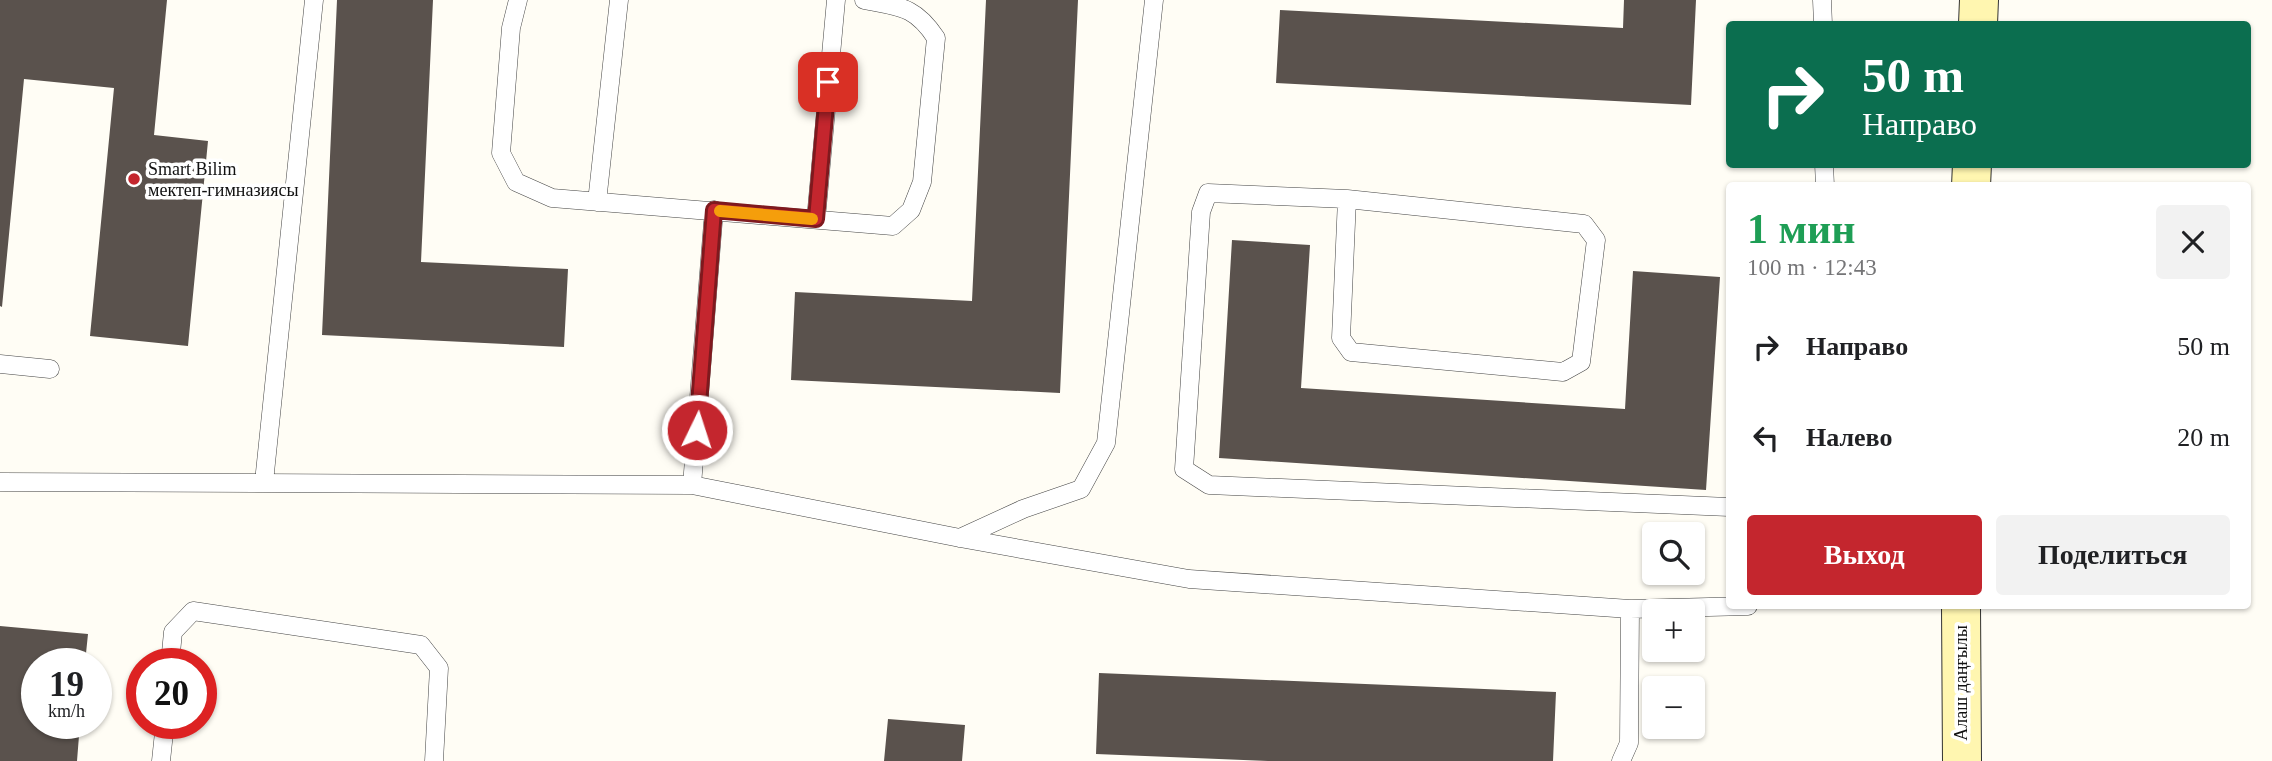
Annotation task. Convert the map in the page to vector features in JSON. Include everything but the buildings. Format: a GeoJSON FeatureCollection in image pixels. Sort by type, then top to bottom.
{"type":"FeatureCollection","features":[{"type":"Feature","properties":{"kind":"main road"},"geometry":{"type":"LineString","coordinates":[[1978,21],[1979,0]]}},
{"type":"Feature","properties":{"kind":"main road","name":"Алаш даңғылы"},"geometry":{"type":"LineString","coordinates":[[1961,609],[1962,761]]}},
{"type":"Feature","properties":{"kind":"lane"},"geometry":{"type":"LineString","coordinates":[[264,482],[314,0]]}},
{"type":"Feature","properties":{"kind":"lane"},"geometry":{"type":"LineString","coordinates":[[519,0],[511,28],[501,153],[516,182],[552,198],[892,226],[911,210],[922,182],[936,38],[924,20],[905,8],[864,0]]}},
{"type":"Feature","properties":{"kind":"lane"},"geometry":{"type":"LineString","coordinates":[[597,202],[619,0]]}},
{"type":"Feature","properties":{"kind":"lane"},"geometry":{"type":"LineString","coordinates":[[816,219],[836,0]]}},
{"type":"Feature","properties":{"kind":"lane"},"geometry":{"type":"LineString","coordinates":[[960,538],[1023,509],[1081,489],[1106,443],[1154,0]]}},
{"type":"Feature","properties":{"kind":"lane"},"geometry":{"type":"LineString","coordinates":[[1822,0],[1822,21]]}},
{"type":"Feature","properties":{"kind":"lane"},"geometry":{"type":"LineString","coordinates":[[1347,199],[1340,338],[1352,352],[1563,372],[1581,362],[1596,240],[1584,224],[1347,199],[1208,193],[1201,212],[1184,469],[1209,485],[1726,507]]}},
{"type":"Feature","properties":{"kind":"lane"},"geometry":{"type":"LineString","coordinates":[[692,485],[714,210]]}},
{"type":"Feature","properties":{"kind":"lane"},"geometry":{"type":"LineString","coordinates":[[0,365],[50,369]]}},
{"type":"Feature","properties":{"kind":"lane"},"geometry":{"type":"LineString","coordinates":[[0,482],[692,485],[960,538],[1189,579],[1630,609],[1726,607]]}},
{"type":"Feature","properties":{"kind":"lane"},"geometry":{"type":"LineString","coordinates":[[1621,761],[1629,743],[1630,609]]}},
{"type":"Feature","properties":{"kind":"lane"},"geometry":{"type":"LineString","coordinates":[[171,648],[173,632],[194,611],[421,645],[439,668],[434,761]]}},
{"type":"Feature","properties":{"kind":"lane"},"geometry":{"type":"LineString","coordinates":[[161,761],[163,739]]}},
{"type":"Feature","properties":{"kind":"slow traffic"},"geometry":{"type":"LineString","coordinates":[[720,211],[812,219]]}},
{"type":"Feature","properties":{"kind":"place","name":"Smart Bilim мектеп-гимназиясы"},"geometry":{"type":"Point","coordinates":[134,179]}},
{"type":"Feature","properties":{"kind":"route"},"geometry":{"type":"LineString","coordinates":[[697,430],[714,210],[816,219],[828,82]]}}]}
